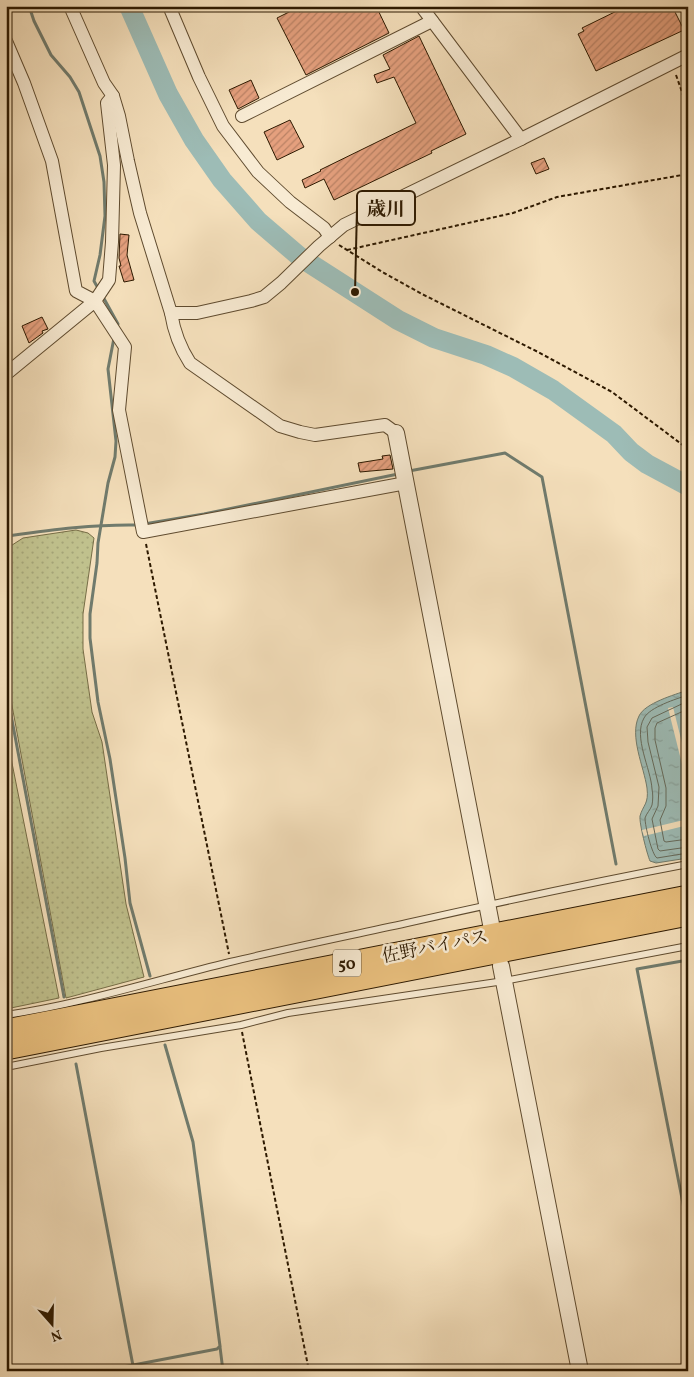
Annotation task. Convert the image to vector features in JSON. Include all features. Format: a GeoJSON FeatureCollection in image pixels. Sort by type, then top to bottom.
{"type":"FeatureCollection","features":[{"type":"Feature","properties":{"kind":"highway","name":"佐野バイパス"},"geometry":{"type":"LineString","coordinates":[[6,1030],[688,896]]}},
{"type":"Feature","properties":{"kind":"highway","name":"佐野バイパス"},"geometry":{"type":"LineString","coordinates":[[6,1049],[688,915]]}},
{"type":"Feature","properties":{"kind":"street"},"geometry":{"type":"LineString","coordinates":[[70,6],[104,83],[113,96],[120,116],[140,213],[171,313],[174,332],[180,348],[190,363],[280,426],[315,434],[384,425],[396,433],[492,924]]}},
{"type":"Feature","properties":{"kind":"street"},"geometry":{"type":"LineString","coordinates":[[169,6],[199,77],[223,126],[258,172],[290,202],[324,228],[330,237]]}},
{"type":"Feature","properties":{"kind":"street"},"geometry":{"type":"LineString","coordinates":[[421,6],[521,139]]}},
{"type":"Feature","properties":{"kind":"street"},"geometry":{"type":"LineString","coordinates":[[242,116],[432,21]]}},
{"type":"Feature","properties":{"kind":"street"},"geometry":{"type":"LineString","coordinates":[[6,41],[24,83],[52,161],[76,291],[99,295]]}},
{"type":"Feature","properties":{"kind":"street"},"geometry":{"type":"LineString","coordinates":[[171,313],[197,313],[264,297],[281,284],[344,224],[521,139],[688,55]]}},
{"type":"Feature","properties":{"kind":"street"},"geometry":{"type":"LineString","coordinates":[[6,374],[99,295],[109,280],[114,165],[107,103],[113,96]]}},
{"type":"Feature","properties":{"kind":"street"},"geometry":{"type":"LineString","coordinates":[[99,295],[125,347],[119,410],[144,532],[406,483]]}},
{"type":"Feature","properties":{"kind":"street"},"geometry":{"type":"LineString","coordinates":[[503,973],[580,1371]]}},
{"type":"Feature","properties":{"kind":"lane"},"geometry":{"type":"LineString","coordinates":[[6,1015],[108,994],[231,962],[488,905],[688,864]]}},
{"type":"Feature","properties":{"kind":"lane"},"geometry":{"type":"LineString","coordinates":[[6,1067],[101,1048],[241,1025],[288,1014],[503,973],[688,946]]}},
{"type":"Feature","properties":{"kind":"path"},"geometry":{"type":"LineString","coordinates":[[672,63],[688,110]]}},
{"type":"Feature","properties":{"kind":"path"},"geometry":{"type":"LineString","coordinates":[[346,250],[513,213],[557,198],[688,174]]}},
{"type":"Feature","properties":{"kind":"path"},"geometry":{"type":"LineString","coordinates":[[330,237],[346,250],[422,294],[538,352],[612,392],[688,449]]}},
{"type":"Feature","properties":{"kind":"path"},"geometry":{"type":"LineString","coordinates":[[144,532],[231,962]]}},
{"type":"Feature","properties":{"kind":"path"},"geometry":{"type":"LineString","coordinates":[[241,1025],[309,1371]]}},
{"type":"Feature","properties":{"kind":"green space"},"geometry":{"type":"Polygon","coordinates":[[[76,530],[88,533],[94,538],[83,614],[83,649],[92,712],[102,742],[126,904],[144,977],[66,998],[6,673],[6,549],[23,538],[76,530]]]}},
{"type":"Feature","properties":{"kind":"green space"},"geometry":{"type":"Polygon","coordinates":[[[6,748],[9,748],[59,998],[6,1009],[6,748]]]}},
{"type":"Feature","properties":{"kind":"water"},"geometry":{"type":"Polygon","coordinates":[[[688,690],[688,858],[656,863],[650,861],[641,825],[640,816],[646,801],[647,788],[636,742],[636,724],[642,711],[647,707],[688,690]]]}},
{"type":"Feature","properties":{"kind":"pier"},"geometry":{"type":"Polygon","coordinates":[[[673,707],[688,767],[688,788],[668,708],[673,707]]]}},
{"type":"Feature","properties":{"kind":"pier"},"geometry":{"type":"Polygon","coordinates":[[[688,819],[688,825],[644,836],[642,830],[688,819]]]}},
{"type":"Feature","properties":{"kind":"building"},"geometry":{"type":"Polygon","coordinates":[[[311,6],[376,6],[389,33],[306,75],[277,18],[297,8],[299,12],[311,6]]]}},
{"type":"Feature","properties":{"kind":"building"},"geometry":{"type":"Polygon","coordinates":[[[627,6],[672,6],[684,30],[596,71],[578,34],[584,31],[582,28],[627,6]]]}},
{"type":"Feature","properties":{"kind":"building"},"geometry":{"type":"Polygon","coordinates":[[[419,36],[466,134],[431,151],[432,153],[334,200],[324,179],[305,188],[302,180],[416,123],[394,77],[377,83],[374,75],[390,69],[383,55],[419,36]]]}},
{"type":"Feature","properties":{"kind":"building"},"geometry":{"type":"Polygon","coordinates":[[[251,80],[259,98],[238,109],[229,90],[251,80]]]}},
{"type":"Feature","properties":{"kind":"building"},"geometry":{"type":"Polygon","coordinates":[[[290,120],[304,147],[277,160],[264,132],[290,120]]]}},
{"type":"Feature","properties":{"kind":"building"},"geometry":{"type":"Polygon","coordinates":[[[544,158],[549,169],[536,174],[531,163],[544,158]]]}},
{"type":"Feature","properties":{"kind":"building"},"geometry":{"type":"Polygon","coordinates":[[[120,234],[129,235],[127,255],[134,280],[124,282],[119,266],[121,266],[119,258],[120,234]]]}},
{"type":"Feature","properties":{"kind":"building"},"geometry":{"type":"Polygon","coordinates":[[[42,317],[48,329],[42,331],[43,333],[29,343],[22,326],[42,317]]]}},
{"type":"Feature","properties":{"kind":"building"},"geometry":{"type":"Polygon","coordinates":[[[390,455],[393,469],[360,472],[358,463],[383,459],[382,456],[390,455]]]}},
{"type":"Feature","properties":{"kind":"waterway"},"geometry":{"type":"LineString","coordinates":[[29,6],[34,21],[51,55],[70,77],[79,92],[100,156],[104,182],[105,216],[100,255],[94,281],[99,290]]}},
{"type":"Feature","properties":{"kind":"waterway"},"geometry":{"type":"LineString","coordinates":[[129,6],[168,94],[194,140],[222,180],[258,221],[300,257],[398,320],[434,338],[486,355],[513,367],[553,390],[614,434],[631,452],[647,464],[688,486]]}},
{"type":"Feature","properties":{"kind":"waterway"},"geometry":{"type":"LineString","coordinates":[[102,295],[118,324],[117,327]]}},
{"type":"Feature","properties":{"kind":"waterway"},"geometry":{"type":"LineString","coordinates":[[114,338],[108,369],[116,441],[115,457],[108,483],[98,543],[90,614],[90,638],[98,702],[110,759],[125,858],[130,903],[150,976]]}},
{"type":"Feature","properties":{"kind":"waterway"},"geometry":{"type":"LineString","coordinates":[[409,471],[505,453],[542,477],[616,864]]}},
{"type":"Feature","properties":{"kind":"waterway"},"geometry":{"type":"LineString","coordinates":[[144,524],[204,514],[398,474]]}},
{"type":"Feature","properties":{"kind":"waterway"},"geometry":{"type":"LineString","coordinates":[[7,536],[89,526],[138,525]]}},
{"type":"Feature","properties":{"kind":"waterway"},"geometry":{"type":"LineString","coordinates":[[6,688],[64,997]]}},
{"type":"Feature","properties":{"kind":"waterway"},"geometry":{"type":"LineString","coordinates":[[688,960],[637,969],[688,1229]]}},
{"type":"Feature","properties":{"kind":"waterway"},"geometry":{"type":"LineString","coordinates":[[102,1371],[217,1349],[220,1346],[193,1142],[165,1045]]}},
{"type":"Feature","properties":{"kind":"waterway"},"geometry":{"type":"LineString","coordinates":[[76,1064],[134,1371]]}},
{"type":"Feature","properties":{"kind":"waterway"},"geometry":{"type":"LineString","coordinates":[[220,1347],[223,1371]]}},
{"type":"Feature","properties":{"kind":"place","name":"歳川"},"geometry":{"type":"Point","coordinates":[355,292]}}]}
